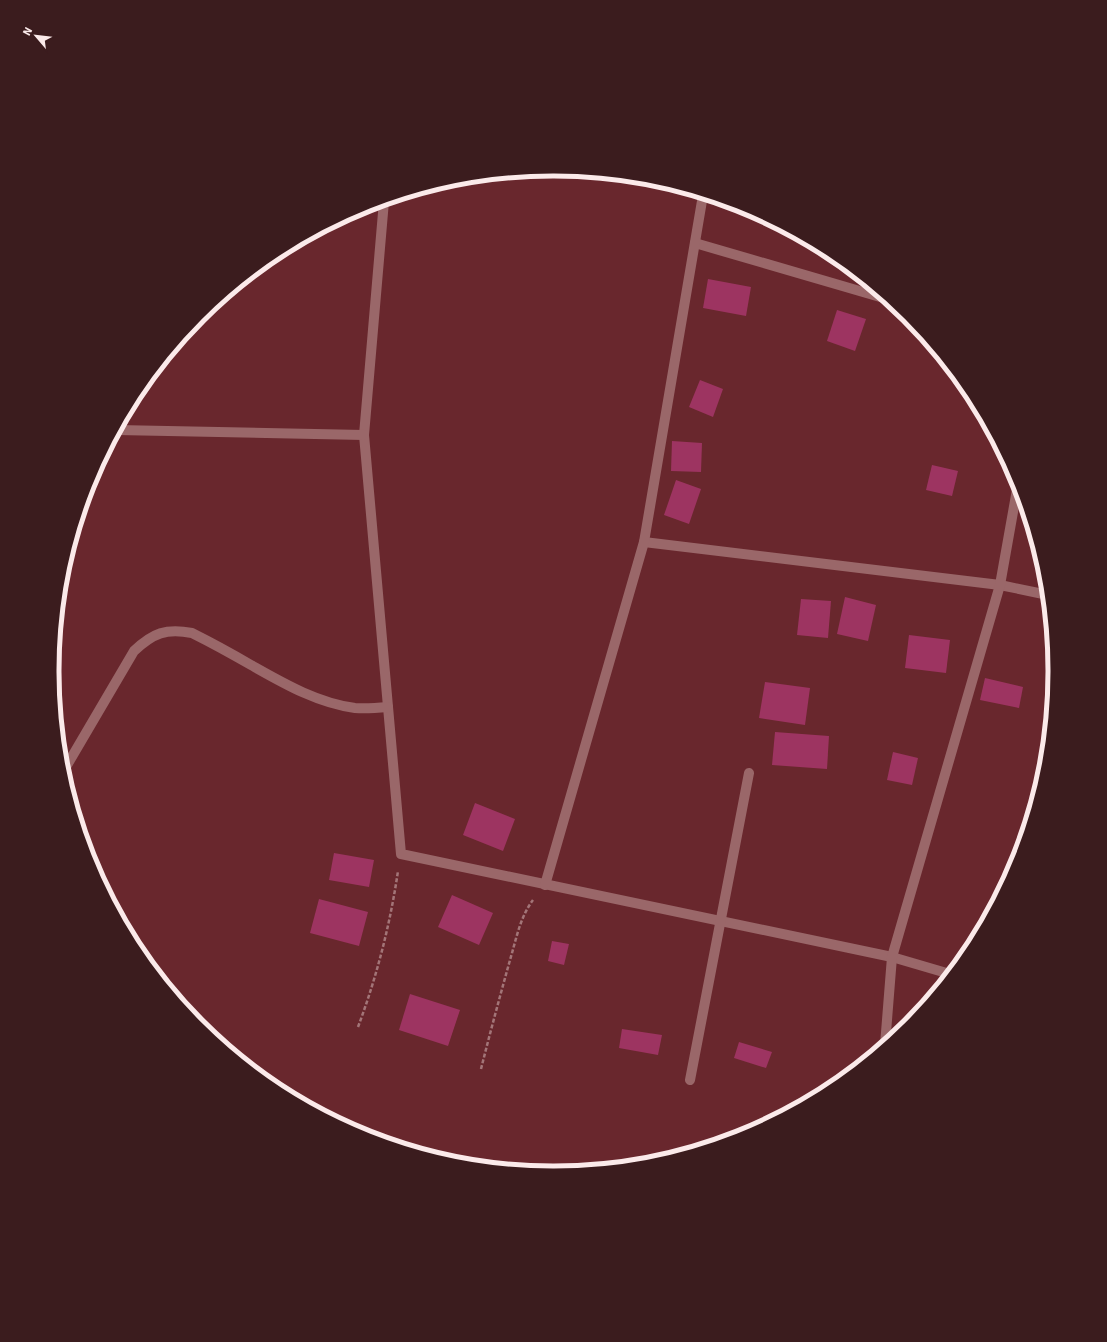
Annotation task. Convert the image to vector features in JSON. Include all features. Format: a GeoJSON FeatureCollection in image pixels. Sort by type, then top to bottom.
{"type":"FeatureCollection","features":[{"type":"Feature","properties":{"kind":"street"},"geometry":{"type":"LineString","coordinates":[[545,884],[644,542],[702,200]]}},
{"type":"Feature","properties":{"kind":"street"},"geometry":{"type":"LineString","coordinates":[[383,207],[364,435],[401,854],[892,957],[945,973]]}},
{"type":"Feature","properties":{"kind":"street"},"geometry":{"type":"LineString","coordinates":[[695,243],[876,296]]}},
{"type":"Feature","properties":{"kind":"street"},"geometry":{"type":"LineString","coordinates":[[122,430],[364,435]]}},
{"type":"Feature","properties":{"kind":"street"},"geometry":{"type":"LineString","coordinates":[[886,1038],[892,957],[1000,585],[1016,496]]}},
{"type":"Feature","properties":{"kind":"street"},"geometry":{"type":"LineString","coordinates":[[644,542],[1000,585],[1042,594]]}},
{"type":"Feature","properties":{"kind":"street"},"geometry":{"type":"LineString","coordinates":[[68,763],[134,651],[155,635],[167,632],[180,631],[192,633],[276,679],[339,705],[371,709],[388,707]]}},
{"type":"Feature","properties":{"kind":"street"},"geometry":{"type":"LineString","coordinates":[[690,1080],[750,773]]}},
{"type":"Feature","properties":{"kind":"path"},"geometry":{"type":"LineString","coordinates":[[358,1027],[370,994],[387,933],[401,854]]}},
{"type":"Feature","properties":{"kind":"path"},"geometry":{"type":"LineString","coordinates":[[481,1069],[494,1017],[523,919],[529,906],[545,884]]}},
{"type":"Feature","properties":{"kind":"building"},"geometry":{"type":"Polygon","coordinates":[[[708,279],[751,287],[746,316],[703,308],[708,279]]]}},
{"type":"Feature","properties":{"kind":"building"},"geometry":{"type":"Polygon","coordinates":[[[837,310],[866,319],[855,351],[827,341],[837,310]]]}},
{"type":"Feature","properties":{"kind":"building"},"geometry":{"type":"Polygon","coordinates":[[[700,380],[723,389],[713,417],[689,407],[700,380]]]}},
{"type":"Feature","properties":{"kind":"building"},"geometry":{"type":"Polygon","coordinates":[[[672,441],[702,443],[701,472],[671,471],[672,441]]]}},
{"type":"Feature","properties":{"kind":"building"},"geometry":{"type":"Polygon","coordinates":[[[932,465],[958,471],[952,496],[926,490],[932,465]]]}},
{"type":"Feature","properties":{"kind":"building"},"geometry":{"type":"Polygon","coordinates":[[[676,480],[701,489],[689,524],[664,515],[676,480]]]}},
{"type":"Feature","properties":{"kind":"building"},"geometry":{"type":"Polygon","coordinates":[[[845,597],[876,605],[868,641],[837,634],[845,597]]]}},
{"type":"Feature","properties":{"kind":"building"},"geometry":{"type":"Polygon","coordinates":[[[801,599],[831,601],[828,638],[797,635],[801,599]]]}},
{"type":"Feature","properties":{"kind":"building"},"geometry":{"type":"Polygon","coordinates":[[[909,635],[950,640],[946,673],[905,668],[909,635]]]}},
{"type":"Feature","properties":{"kind":"building"},"geometry":{"type":"Polygon","coordinates":[[[985,678],[1023,687],[1019,708],[980,700],[985,678]]]}},
{"type":"Feature","properties":{"kind":"building"},"geometry":{"type":"Polygon","coordinates":[[[765,682],[810,688],[805,725],[759,718],[765,682]]]}},
{"type":"Feature","properties":{"kind":"building"},"geometry":{"type":"Polygon","coordinates":[[[775,732],[829,736],[827,769],[772,765],[775,732]]]}},
{"type":"Feature","properties":{"kind":"building"},"geometry":{"type":"Polygon","coordinates":[[[893,752],[918,758],[912,785],[887,780],[893,752]]]}},
{"type":"Feature","properties":{"kind":"building"},"geometry":{"type":"Polygon","coordinates":[[[475,803],[515,819],[503,851],[463,835],[475,803]]]}},
{"type":"Feature","properties":{"kind":"building"},"geometry":{"type":"Polygon","coordinates":[[[334,853],[374,860],[369,887],[329,880],[334,853]]]}},
{"type":"Feature","properties":{"kind":"building"},"geometry":{"type":"Polygon","coordinates":[[[452,895],[493,913],[479,945],[438,927],[452,895]]]}},
{"type":"Feature","properties":{"kind":"building"},"geometry":{"type":"Polygon","coordinates":[[[319,899],[368,912],[359,946],[310,933],[319,899]]]}},
{"type":"Feature","properties":{"kind":"building"},"geometry":{"type":"Polygon","coordinates":[[[552,941],[569,944],[564,965],[548,961],[552,941]]]}},
{"type":"Feature","properties":{"kind":"building"},"geometry":{"type":"Polygon","coordinates":[[[410,994],[460,1010],[448,1046],[399,1030],[410,994]]]}},
{"type":"Feature","properties":{"kind":"building"},"geometry":{"type":"Polygon","coordinates":[[[622,1029],[662,1035],[658,1055],[619,1048],[622,1029]]]}},
{"type":"Feature","properties":{"kind":"building"},"geometry":{"type":"Polygon","coordinates":[[[739,1042],[772,1052],[766,1068],[734,1058],[739,1042]]]}}]}
